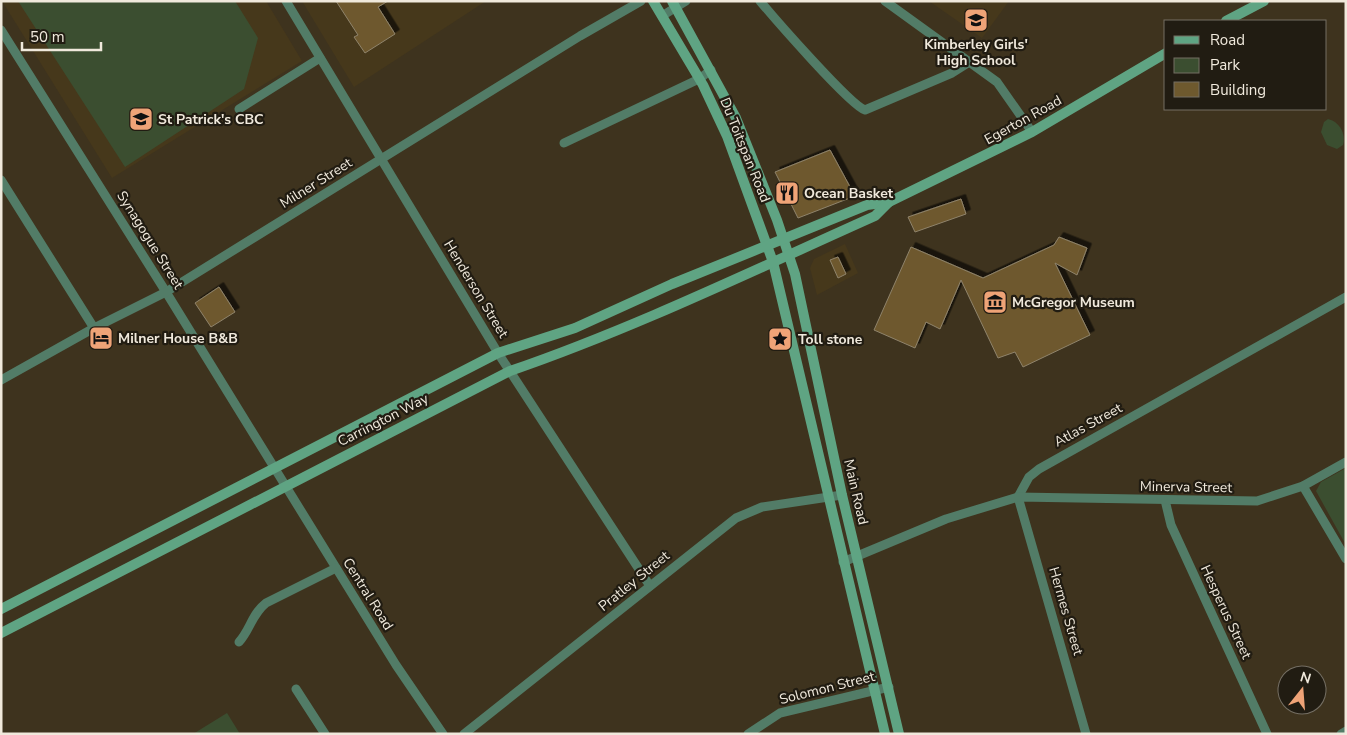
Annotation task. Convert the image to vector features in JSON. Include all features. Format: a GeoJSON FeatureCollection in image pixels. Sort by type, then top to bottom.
{"type":"FeatureCollection","features":[{"type":"Feature","properties":{"kind":"street","name":"Henderson Street"},"geometry":{"type":"LineString","coordinates":[[286,1],[498,353],[650,586]]}},
{"type":"Feature","properties":{"kind":"street","name":"Milner Street"},"geometry":{"type":"LineString","coordinates":[[1,380],[94,328],[166,292],[580,36],[641,1]]}},
{"type":"Feature","properties":{"kind":"street","name":"Du Toitspan Road"},"geometry":{"type":"LineString","coordinates":[[654,1],[699,79],[727,136],[772,262]]}},
{"type":"Feature","properties":{"kind":"street"},"geometry":{"type":"LineString","coordinates":[[662,16],[674,4],[686,1]]}},
{"type":"Feature","properties":{"kind":"street"},"geometry":{"type":"LineString","coordinates":[[760,1],[845,93],[861,108],[866,110],[952,73],[970,61]]}},
{"type":"Feature","properties":{"kind":"street"},"geometry":{"type":"LineString","coordinates":[[886,1],[997,82],[1032,132]]}},
{"type":"Feature","properties":{"kind":"street"},"geometry":{"type":"LineString","coordinates":[[1228,20],[1264,1]]}},
{"type":"Feature","properties":{"kind":"street","name":"Du Toitspan Road"},"geometry":{"type":"LineString","coordinates":[[674,4],[740,127],[789,255]]}},
{"type":"Feature","properties":{"kind":"street","name":"Synagogue Street"},"geometry":{"type":"LineString","coordinates":[[1,30],[275,466]]}},
{"type":"Feature","properties":{"kind":"street","name":"Egerton Road"},"geometry":{"type":"LineString","coordinates":[[783,240],[867,205],[889,202],[1032,132],[1164,54]]}},
{"type":"Feature","properties":{"kind":"street"},"geometry":{"type":"LineString","coordinates":[[239,109],[320,58]]}},
{"type":"Feature","properties":{"kind":"street"},"geometry":{"type":"LineString","coordinates":[[564,143],[699,79],[711,70]]}},
{"type":"Feature","properties":{"kind":"street"},"geometry":{"type":"LineString","coordinates":[[1,180],[94,328]]}},
{"type":"Feature","properties":{"kind":"street","name":"Egerton Road"},"geometry":{"type":"LineString","coordinates":[[789,255],[875,216],[889,202]]}},
{"type":"Feature","properties":{"kind":"street","name":"Carrington Way"},"geometry":{"type":"LineString","coordinates":[[1,608],[498,353],[575,328],[672,284],[783,240]]}},
{"type":"Feature","properties":{"kind":"street","name":"Carrington Way"},"geometry":{"type":"LineString","coordinates":[[1,633],[510,371],[579,348],[789,255]]}},
{"type":"Feature","properties":{"kind":"street","name":"Main Road"},"geometry":{"type":"LineString","coordinates":[[789,255],[795,274],[842,495],[899,734]]}},
{"type":"Feature","properties":{"kind":"street","name":"Main Road"},"geometry":{"type":"LineString","coordinates":[[772,262],[830,498],[843,562],[884,734]]}},
{"type":"Feature","properties":{"kind":"street","name":"Atlas Street"},"geometry":{"type":"LineString","coordinates":[[1018,497],[1025,482],[1039,468],[1346,297]]}},
{"type":"Feature","properties":{"kind":"street","name":"Minerva Street"},"geometry":{"type":"LineString","coordinates":[[1018,497],[1258,501],[1303,486],[1346,462]]}},
{"type":"Feature","properties":{"kind":"street","name":"Central Road"},"geometry":{"type":"LineString","coordinates":[[275,466],[396,665],[443,734]]}},
{"type":"Feature","properties":{"kind":"street"},"geometry":{"type":"LineString","coordinates":[[1303,486],[1346,560]]}},
{"type":"Feature","properties":{"kind":"street","name":"Pratley Street"},"geometry":{"type":"LineString","coordinates":[[464,734],[736,518],[762,507],[842,495]]}},
{"type":"Feature","properties":{"kind":"street"},"geometry":{"type":"LineString","coordinates":[[843,562],[946,519],[1018,497]]}},
{"type":"Feature","properties":{"kind":"street","name":"Hermes Street"},"geometry":{"type":"LineString","coordinates":[[1018,497],[1086,734]]}},
{"type":"Feature","properties":{"kind":"street","name":"Hesperus Street"},"geometry":{"type":"LineString","coordinates":[[1165,500],[1171,525],[1267,734]]}},
{"type":"Feature","properties":{"kind":"street"},"geometry":{"type":"LineString","coordinates":[[239,642],[246,634],[257,611],[266,603],[336,568]]}},
{"type":"Feature","properties":{"kind":"street","name":"Solomon Street"},"geometry":{"type":"LineString","coordinates":[[748,734],[780,713],[889,687]]}},
{"type":"Feature","properties":{"kind":"street"},"geometry":{"type":"LineString","coordinates":[[296,689],[326,734]]}},
{"type":"Feature","properties":{"kind":"street"},"geometry":{"type":"LineString","coordinates":[[1341,734],[1346,731]]}},
{"type":"Feature","properties":{"kind":"shaded area","name":"St Patrick's CBC"},"geometry":{"type":"Polygon","coordinates":[[[2,1],[266,1],[302,61],[112,178],[2,1]]]}},
{"type":"Feature","properties":{"kind":"shaded area"},"geometry":{"type":"Polygon","coordinates":[[[302,1],[486,1],[354,87],[302,1]]]}},
{"type":"Feature","properties":{"kind":"shaded area","name":"Kimberley Girls' High School"},"geometry":{"type":"Polygon","coordinates":[[[929,1],[1009,1],[982,38],[929,1]]]}},
{"type":"Feature","properties":{"kind":"shaded area"},"geometry":{"type":"Polygon","coordinates":[[[845,244],[858,273],[817,295],[810,268],[814,259],[845,244]]]}},
{"type":"Feature","properties":{"kind":"green space","name":"St Patrick's CBC"},"geometry":{"type":"Polygon","coordinates":[[[18,1],[235,1],[258,38],[244,89],[125,167],[18,1]]]}},
{"type":"Feature","properties":{"kind":"green space"},"geometry":{"type":"Polygon","coordinates":[[[1328,119],[1336,123],[1343,133],[1343,145],[1337,149],[1327,145],[1321,132],[1324,122],[1328,119]]]}},
{"type":"Feature","properties":{"kind":"green space"},"geometry":{"type":"Polygon","coordinates":[[[1346,468],[1346,545],[1316,491],[1321,482],[1346,468]]]}},
{"type":"Feature","properties":{"kind":"green space"},"geometry":{"type":"Polygon","coordinates":[[[227,713],[240,734],[193,734],[227,713]]]}},
{"type":"Feature","properties":{"kind":"building"},"geometry":{"type":"Polygon","coordinates":[[[336,1],[388,1],[378,7],[395,34],[365,53],[354,37],[358,35],[336,1]]]}},
{"type":"Feature","properties":{"kind":"building"},"geometry":{"type":"Polygon","coordinates":[[[830,150],[855,196],[798,218],[775,172],[830,150]]]}},
{"type":"Feature","properties":{"kind":"building"},"geometry":{"type":"Polygon","coordinates":[[[961,199],[966,214],[915,232],[908,217],[961,199]]]}},
{"type":"Feature","properties":{"kind":"building"},"geometry":{"type":"Polygon","coordinates":[[[1059,237],[1087,248],[1077,275],[1055,263],[1090,335],[1023,367],[1015,352],[998,358],[961,280],[940,329],[926,322],[915,348],[874,330],[911,247],[983,278],[1054,245],[1059,237]]]}},
{"type":"Feature","properties":{"kind":"building"},"geometry":{"type":"Polygon","coordinates":[[[838,257],[846,274],[838,278],[830,260],[838,257]]]}},
{"type":"Feature","properties":{"kind":"building"},"geometry":{"type":"Polygon","coordinates":[[[219,287],[235,312],[211,327],[195,303],[219,287]]]}},
{"type":"Feature","properties":{"kind":"place","name":"Kimberley Girls' High School"},"geometry":{"type":"Point","coordinates":[976,20]}},
{"type":"Feature","properties":{"kind":"place","name":"St Patrick's CBC"},"geometry":{"type":"Point","coordinates":[141,119]}},
{"type":"Feature","properties":{"kind":"place","name":"Ocean Basket"},"geometry":{"type":"Point","coordinates":[787,193]}},
{"type":"Feature","properties":{"kind":"place","name":"McGregor Museum"},"geometry":{"type":"Point","coordinates":[995,302]}},
{"type":"Feature","properties":{"kind":"place","name":"Milner House B&B"},"geometry":{"type":"Point","coordinates":[101,338]}},
{"type":"Feature","properties":{"kind":"place","name":"Toll stone"},"geometry":{"type":"Point","coordinates":[780,339]}}]}
